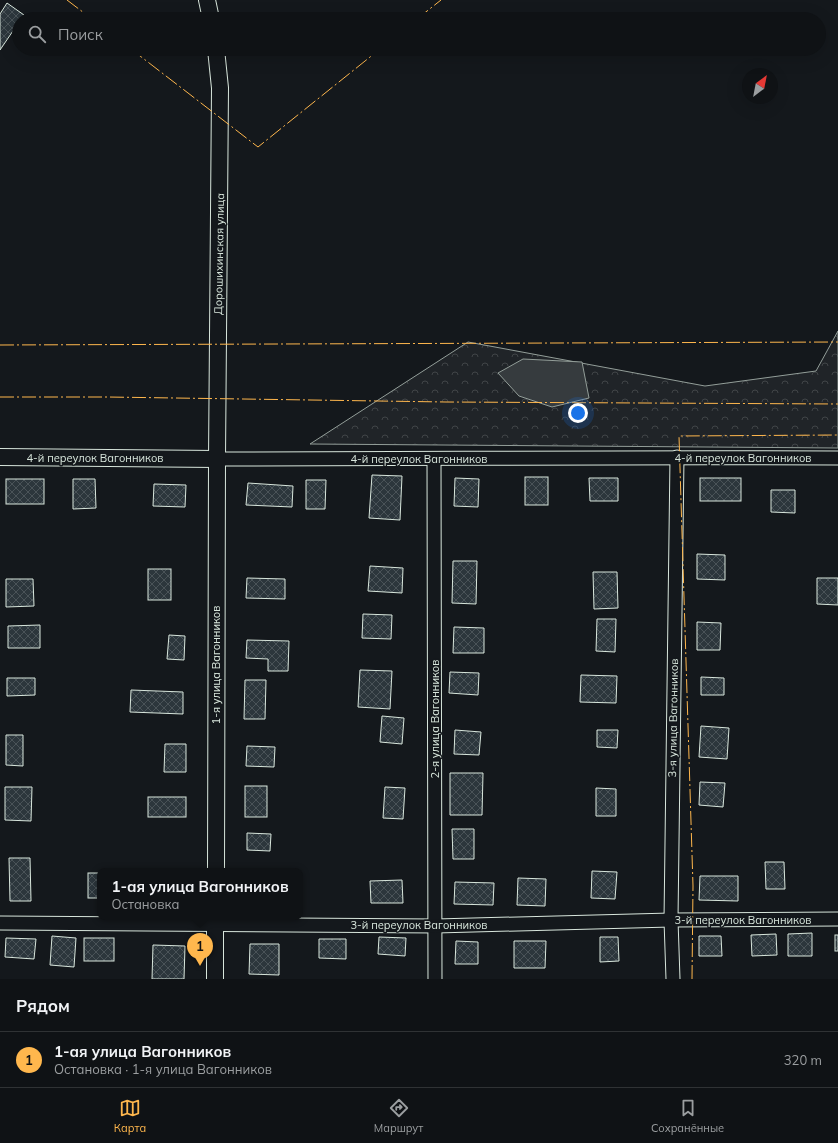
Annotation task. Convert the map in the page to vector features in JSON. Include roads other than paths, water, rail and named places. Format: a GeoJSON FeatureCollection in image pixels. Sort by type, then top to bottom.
{"type":"FeatureCollection","features":[{"type":"Feature","properties":{"kind":"street"},"geometry":{"type":"LineString","coordinates":[[207,0],[210,12]]}},
{"type":"Feature","properties":{"kind":"street","name":"Дорошихинская улица"},"geometry":{"type":"LineString","coordinates":[[217,56],[220,88],[217,459]]}},
{"type":"Feature","properties":{"kind":"street","name":"4-й переулок Вагонников"},"geometry":{"type":"LineString","coordinates":[[0,457],[217,459],[677,457],[838,458]]}},
{"type":"Feature","properties":{"kind":"street","name":"3-я улица Вагонников"},"geometry":{"type":"LineString","coordinates":[[673,979],[671,920],[677,457]]}},
{"type":"Feature","properties":{"kind":"street","name":"1-я улица Вагонников"},"geometry":{"type":"LineString","coordinates":[[216,868],[217,459]]}},
{"type":"Feature","properties":{"kind":"street","name":"2-я улица Вагонников"},"geometry":{"type":"LineString","coordinates":[[434,459],[436,979]]}},
{"type":"Feature","properties":{"kind":"street","name":"3-й переулок Вагонников"},"geometry":{"type":"LineString","coordinates":[[0,923],[216,921],[436,926],[671,920],[838,919]]}},
{"type":"Feature","properties":{"kind":"street"},"geometry":{"type":"LineString","coordinates":[[215,979],[216,921]]}},
{"type":"Feature","properties":{"kind":"place","name":"1-ая улица Вагонников"},"geometry":{"type":"Point","coordinates":[200,966]}}]}
